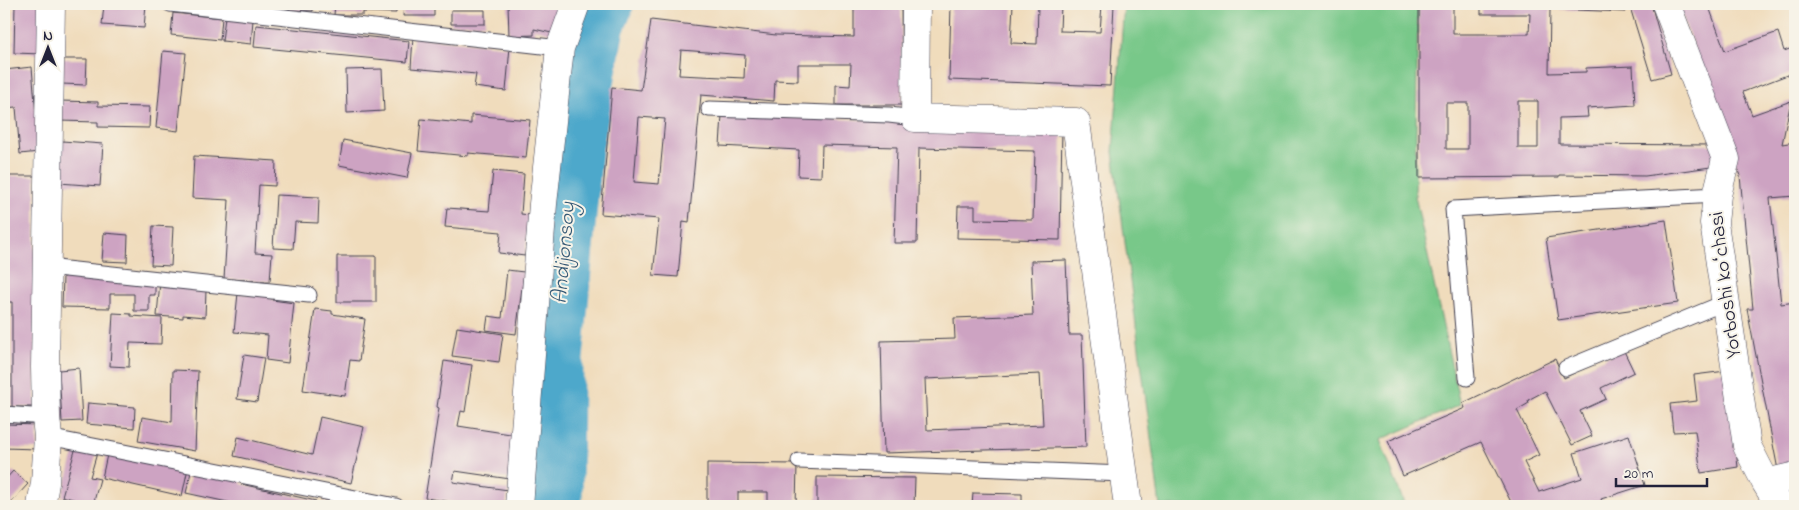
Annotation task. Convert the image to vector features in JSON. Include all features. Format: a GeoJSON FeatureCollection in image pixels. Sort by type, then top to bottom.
{"type":"FeatureCollection","features":[{"type":"Feature","properties":{"kind":"street"},"geometry":{"type":"LineString","coordinates":[[41,506],[46,483],[51,4]]}},
{"type":"Feature","properties":{"kind":"street"},"geometry":{"type":"LineString","coordinates":[[519,506],[543,204],[560,48],[576,4]]}},
{"type":"Feature","properties":{"kind":"street"},"geometry":{"type":"LineString","coordinates":[[916,4],[915,118],[1076,122],[1128,506]]}},
{"type":"Feature","properties":{"kind":"street","name":"Yorboshi koʻchasi"},"geometry":{"type":"LineString","coordinates":[[1666,4],[1726,159],[1717,195],[1714,223],[1747,446],[1780,506]]}},
{"type":"Feature","properties":{"kind":"street"},"geometry":{"type":"LineString","coordinates":[[1766,483],[1795,476]]}},
{"type":"Feature","properties":{"kind":"lane"},"geometry":{"type":"LineString","coordinates":[[170,4],[560,48]]}},
{"type":"Feature","properties":{"kind":"lane"},"geometry":{"type":"LineString","coordinates":[[709,109],[889,115],[915,118]]}},
{"type":"Feature","properties":{"kind":"lane"},"geometry":{"type":"LineString","coordinates":[[1467,378],[1453,209],[1717,195]]}},
{"type":"Feature","properties":{"kind":"lane"},"geometry":{"type":"LineString","coordinates":[[47,267],[309,295]]}},
{"type":"Feature","properties":{"kind":"lane"},"geometry":{"type":"LineString","coordinates":[[1566,368],[1726,302]]}},
{"type":"Feature","properties":{"kind":"lane"},"geometry":{"type":"LineString","coordinates":[[4,414],[47,427],[396,506]]}},
{"type":"Feature","properties":{"kind":"lane"},"geometry":{"type":"LineString","coordinates":[[799,461],[1124,474]]}},
{"type":"Feature","properties":{"kind":"green space"},"geometry":{"type":"Polygon","coordinates":[[[1124,4],[1418,4],[1415,196],[1460,405],[1380,440],[1405,506],[1160,506],[1113,152],[1124,4]]]}},
{"type":"Feature","properties":{"kind":"building"},"geometry":{"type":"Polygon","coordinates":[[[15,4],[43,4],[42,54],[14,53],[15,4]]]}},
{"type":"Feature","properties":{"kind":"building"},"geometry":{"type":"Polygon","coordinates":[[[104,4],[146,4],[144,28],[102,25],[104,4]]]}},
{"type":"Feature","properties":{"kind":"building"},"geometry":{"type":"Polygon","coordinates":[[[270,4],[313,4],[313,11],[288,10],[288,6],[270,4]]]}},
{"type":"Feature","properties":{"kind":"building"},"geometry":{"type":"Polygon","coordinates":[[[335,4],[396,4],[396,13],[363,12],[363,15],[334,15],[335,4]]]}},
{"type":"Feature","properties":{"kind":"building"},"geometry":{"type":"Polygon","coordinates":[[[404,4],[434,4],[434,16],[403,16],[404,4]]]}},
{"type":"Feature","properties":{"kind":"building"},"geometry":{"type":"Polygon","coordinates":[[[508,4],[566,4],[556,34],[534,29],[534,35],[509,36],[508,4]]]}},
{"type":"Feature","properties":{"kind":"building"},"geometry":{"type":"Polygon","coordinates":[[[854,4],[901,4],[902,105],[836,105],[836,85],[850,86],[851,64],[798,64],[798,81],[775,80],[774,101],[701,95],[689,222],[683,221],[678,277],[653,275],[659,219],[601,214],[612,87],[641,90],[651,20],[776,35],[854,37],[854,4]],[[681,50],[679,75],[744,78],[745,55],[681,50]],[[639,117],[634,182],[659,184],[665,119],[639,117]]]}},
{"type":"Feature","properties":{"kind":"building"},"geometry":{"type":"Polygon","coordinates":[[[951,4],[1013,4],[1011,43],[1037,44],[1038,4],[1061,4],[1060,31],[1100,32],[1102,4],[1114,4],[1110,86],[949,80],[951,4]]]}},
{"type":"Feature","properties":{"kind":"building"},"geometry":{"type":"Polygon","coordinates":[[[1419,4],[1453,4],[1453,34],[1529,34],[1530,14],[1481,14],[1481,4],[1626,4],[1626,12],[1550,9],[1549,73],[1586,72],[1586,68],[1633,66],[1635,105],[1587,108],[1588,117],[1559,118],[1559,144],[1715,145],[1718,166],[1645,176],[1559,175],[1559,177],[1419,178],[1419,4]],[[1518,101],[1518,148],[1538,148],[1538,101],[1518,101]],[[1446,103],[1446,149],[1468,149],[1468,103],[1446,103]]]}},
{"type":"Feature","properties":{"kind":"building"},"geometry":{"type":"Polygon","coordinates":[[[1629,4],[1651,4],[1671,74],[1652,79],[1629,4]]]}},
{"type":"Feature","properties":{"kind":"building"},"geometry":{"type":"Polygon","coordinates":[[[1678,4],[1708,4],[1725,51],[1778,32],[1784,51],[1795,47],[1795,72],[1743,92],[1752,115],[1791,101],[1782,144],[1795,142],[1795,196],[1770,198],[1781,304],[1795,302],[1795,466],[1778,470],[1747,309],[1753,309],[1740,176],[1678,4]]]}},
{"type":"Feature","properties":{"kind":"building"},"geometry":{"type":"Polygon","coordinates":[[[451,10],[485,10],[485,24],[451,24],[451,10]]]}},
{"type":"Feature","properties":{"kind":"building"},"geometry":{"type":"Polygon","coordinates":[[[173,13],[222,18],[220,40],[171,35],[173,13]]]}},
{"type":"Feature","properties":{"kind":"building"},"geometry":{"type":"Polygon","coordinates":[[[225,17],[253,20],[251,44],[222,41],[225,17]]]}},
{"type":"Feature","properties":{"kind":"building"},"geometry":{"type":"Polygon","coordinates":[[[256,25],[409,41],[407,62],[254,47],[256,25]]]}},
{"type":"Feature","properties":{"kind":"building"},"geometry":{"type":"Polygon","coordinates":[[[413,37],[510,47],[506,91],[474,87],[476,74],[411,68],[413,37]]]}},
{"type":"Feature","properties":{"kind":"building"},"geometry":{"type":"Polygon","coordinates":[[[163,51],[186,53],[178,131],[156,128],[163,51]]]}},
{"type":"Feature","properties":{"kind":"building"},"geometry":{"type":"Polygon","coordinates":[[[63,59],[87,59],[86,85],[62,84],[63,59]]]}},
{"type":"Feature","properties":{"kind":"building"},"geometry":{"type":"Polygon","coordinates":[[[32,67],[39,152],[20,154],[16,107],[4,108],[4,70],[32,67]]]}},
{"type":"Feature","properties":{"kind":"building"},"geometry":{"type":"Polygon","coordinates":[[[382,69],[384,111],[347,113],[346,70],[382,69]]]}},
{"type":"Feature","properties":{"kind":"building"},"geometry":{"type":"Polygon","coordinates":[[[61,101],[98,102],[98,106],[150,107],[149,128],[98,127],[98,122],[60,121],[61,101]]]}},
{"type":"Feature","properties":{"kind":"building"},"geometry":{"type":"Polygon","coordinates":[[[471,115],[530,120],[526,158],[468,153],[468,156],[418,151],[421,119],[471,124],[471,115]]]}},
{"type":"Feature","properties":{"kind":"building"},"geometry":{"type":"Polygon","coordinates":[[[722,115],[1062,127],[1060,240],[957,238],[958,206],[975,206],[975,219],[1033,220],[1035,151],[919,148],[917,243],[894,243],[897,147],[822,145],[821,177],[798,176],[799,150],[720,146],[722,115]]]}},
{"type":"Feature","properties":{"kind":"building"},"geometry":{"type":"Polygon","coordinates":[[[343,140],[412,153],[407,178],[339,165],[343,140]]]}},
{"type":"Feature","properties":{"kind":"building"},"geometry":{"type":"Polygon","coordinates":[[[62,141],[103,144],[100,186],[59,183],[62,141]]]}},
{"type":"Feature","properties":{"kind":"building"},"geometry":{"type":"Polygon","coordinates":[[[194,156],[276,161],[275,186],[259,185],[255,253],[272,254],[270,281],[224,279],[229,200],[192,198],[194,156]]]}},
{"type":"Feature","properties":{"kind":"building"},"geometry":{"type":"Polygon","coordinates":[[[493,171],[524,174],[521,214],[529,215],[525,256],[499,253],[501,232],[445,227],[447,208],[489,211],[493,171]]]}},
{"type":"Feature","properties":{"kind":"building"},"geometry":{"type":"Polygon","coordinates":[[[4,176],[35,176],[35,407],[12,407],[12,302],[5,302],[4,176]]]}},
{"type":"Feature","properties":{"kind":"building"},"geometry":{"type":"Polygon","coordinates":[[[276,195],[319,197],[318,223],[295,222],[293,249],[273,248],[276,195]]]}},
{"type":"Feature","properties":{"kind":"building"},"geometry":{"type":"Polygon","coordinates":[[[1666,220],[1678,303],[1558,320],[1546,238],[1666,220]]]}},
{"type":"Feature","properties":{"kind":"building"},"geometry":{"type":"Polygon","coordinates":[[[153,226],[173,227],[171,266],[151,265],[153,226]]]}},
{"type":"Feature","properties":{"kind":"building"},"geometry":{"type":"Polygon","coordinates":[[[104,233],[128,235],[127,262],[102,261],[104,233]]]}},
{"type":"Feature","properties":{"kind":"building"},"geometry":{"type":"Polygon","coordinates":[[[337,256],[376,256],[376,302],[337,302],[337,256]]]}},
{"type":"Feature","properties":{"kind":"building"},"geometry":{"type":"Polygon","coordinates":[[[1066,260],[1069,335],[1082,335],[1086,447],[884,453],[881,341],[955,339],[954,318],[1033,315],[1031,261],[1066,260]],[[1040,374],[925,379],[927,430],[1043,425],[1040,374]]]}},
{"type":"Feature","properties":{"kind":"building"},"geometry":{"type":"Polygon","coordinates":[[[507,270],[524,272],[516,334],[486,330],[488,316],[502,318],[507,270]]]}},
{"type":"Feature","properties":{"kind":"building"},"geometry":{"type":"Polygon","coordinates":[[[63,276],[155,280],[155,295],[149,295],[149,311],[134,311],[134,294],[110,294],[110,308],[62,307],[63,276]]]}},
{"type":"Feature","properties":{"kind":"building"},"geometry":{"type":"Polygon","coordinates":[[[160,281],[206,290],[205,317],[183,315],[183,318],[157,316],[160,281]]]}},
{"type":"Feature","properties":{"kind":"building"},"geometry":{"type":"Polygon","coordinates":[[[238,293],[273,297],[272,300],[294,303],[288,363],[266,360],[268,335],[234,332],[238,293]]]}},
{"type":"Feature","properties":{"kind":"building"},"geometry":{"type":"Polygon","coordinates":[[[315,309],[332,311],[332,314],[365,319],[359,361],[350,360],[345,396],[303,390],[315,309]]]}},
{"type":"Feature","properties":{"kind":"building"},"geometry":{"type":"Polygon","coordinates":[[[113,313],[162,318],[161,344],[130,343],[129,367],[110,366],[113,313]]]}},
{"type":"Feature","properties":{"kind":"building"},"geometry":{"type":"Polygon","coordinates":[[[457,327],[503,334],[499,362],[452,356],[457,327]]]}},
{"type":"Feature","properties":{"kind":"building"},"geometry":{"type":"Polygon","coordinates":[[[1623,349],[1634,372],[1601,388],[1606,399],[1580,411],[1592,436],[1572,445],[1545,391],[1528,400],[1529,403],[1517,410],[1539,455],[1524,462],[1539,492],[1582,478],[1574,453],[1629,435],[1645,485],[1601,499],[1603,506],[1513,506],[1481,442],[1403,476],[1388,441],[1465,408],[1463,403],[1555,359],[1564,378],[1623,349]]]}},
{"type":"Feature","properties":{"kind":"building"},"geometry":{"type":"Polygon","coordinates":[[[244,355],[264,358],[257,402],[237,399],[244,355]]]}},
{"type":"Feature","properties":{"kind":"building"},"geometry":{"type":"Polygon","coordinates":[[[444,361],[472,365],[465,412],[461,411],[458,426],[517,435],[510,479],[455,471],[453,482],[508,490],[506,506],[479,506],[425,498],[439,408],[437,407],[444,361]]]}},
{"type":"Feature","properties":{"kind":"building"},"geometry":{"type":"Polygon","coordinates":[[[79,368],[82,421],[62,422],[59,370],[79,368]]]}},
{"type":"Feature","properties":{"kind":"building"},"geometry":{"type":"Polygon","coordinates":[[[173,370],[198,371],[195,451],[138,441],[142,417],[172,422],[173,370]]]}},
{"type":"Feature","properties":{"kind":"building"},"geometry":{"type":"Polygon","coordinates":[[[1726,371],[1738,467],[1701,473],[1695,431],[1673,432],[1670,404],[1697,401],[1694,375],[1726,371]]]}},
{"type":"Feature","properties":{"kind":"building"},"geometry":{"type":"Polygon","coordinates":[[[88,403],[135,407],[134,428],[86,424],[88,403]]]}},
{"type":"Feature","properties":{"kind":"building"},"geometry":{"type":"Polygon","coordinates":[[[320,417],[364,427],[351,483],[234,456],[238,437],[312,455],[320,417]]]}},
{"type":"Feature","properties":{"kind":"building"},"geometry":{"type":"Polygon","coordinates":[[[4,424],[38,425],[37,449],[4,448],[4,424]]]}},
{"type":"Feature","properties":{"kind":"building"},"geometry":{"type":"Polygon","coordinates":[[[76,447],[97,453],[90,477],[100,479],[93,505],[62,496],[76,447]]]}},
{"type":"Feature","properties":{"kind":"building"},"geometry":{"type":"Polygon","coordinates":[[[108,450],[188,468],[182,496],[102,478],[108,450]]]}},
{"type":"Feature","properties":{"kind":"building"},"geometry":{"type":"Polygon","coordinates":[[[707,463],[797,464],[796,506],[768,506],[768,492],[738,492],[738,506],[707,506],[707,463]]]}},
{"type":"Feature","properties":{"kind":"building"},"geometry":{"type":"Polygon","coordinates":[[[192,468],[242,478],[241,484],[316,501],[315,506],[246,506],[186,493],[192,468]]]}},
{"type":"Feature","properties":{"kind":"building"},"geometry":{"type":"Polygon","coordinates":[[[13,471],[28,484],[8,506],[4,506],[4,481],[13,471]]]}},
{"type":"Feature","properties":{"kind":"building"},"geometry":{"type":"Polygon","coordinates":[[[817,477],[915,478],[914,506],[817,506],[817,477]]]}},
{"type":"Feature","properties":{"kind":"building"},"geometry":{"type":"Polygon","coordinates":[[[973,493],[1022,494],[1022,506],[972,506],[973,493]]]}},
{"type":"Feature","properties":{"kind":"building"},"geometry":{"type":"Polygon","coordinates":[[[59,499],[80,505],[80,506],[56,506],[59,499]]]}},
{"type":"Feature","properties":{"kind":"building"},"geometry":{"type":"Polygon","coordinates":[[[324,502],[341,505],[341,506],[323,506],[324,502]]]}},
{"type":"Feature","properties":{"kind":"waterway","name":"Andijonsoy"},"geometry":{"type":"LineString","coordinates":[[555,506],[556,358],[575,149],[597,26],[606,4]]}}]}
